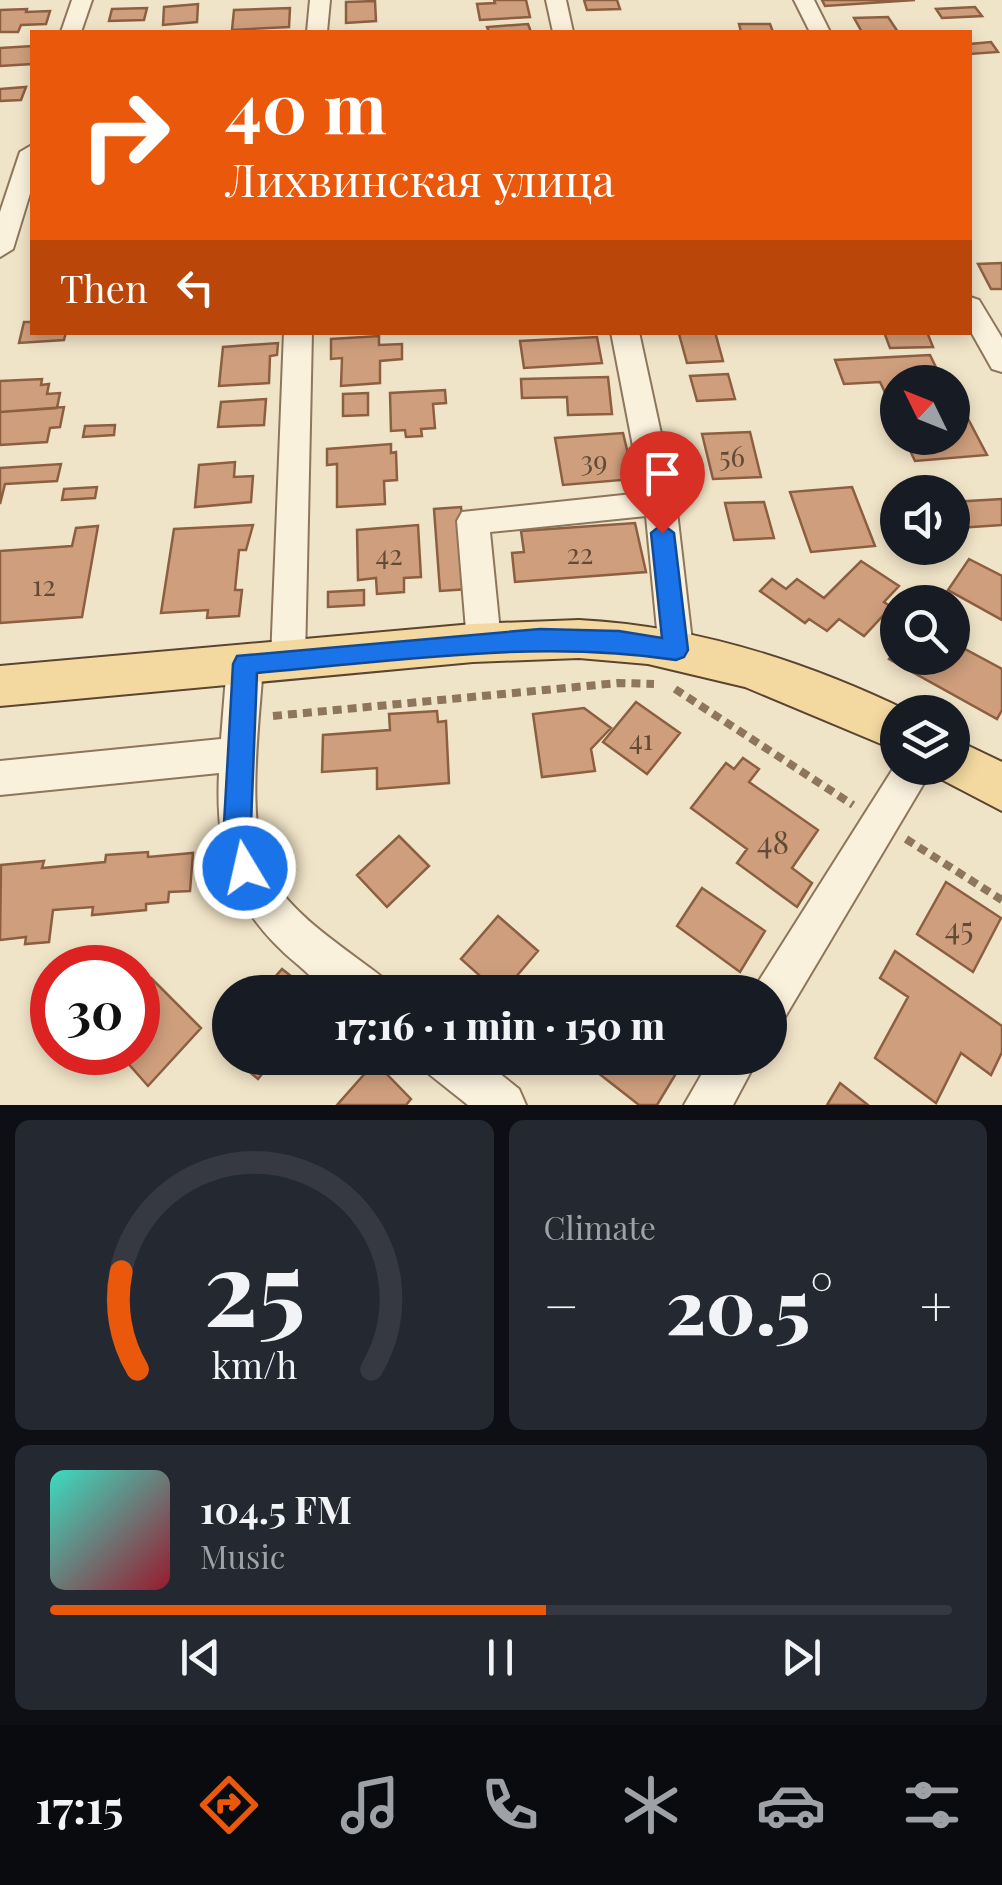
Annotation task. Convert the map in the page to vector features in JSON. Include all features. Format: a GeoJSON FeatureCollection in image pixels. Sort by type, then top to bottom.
{"type":"FeatureCollection","features":[{"type":"Feature","properties":{"kind":"main road"},"geometry":{"type":"LineString","coordinates":[[0,686],[484,642],[580,640],[676,650],[801,685],[880,722]]}},
{"type":"Feature","properties":{"kind":"main road"},"geometry":{"type":"LineString","coordinates":[[970,770],[1002,788]]}},
{"type":"Feature","properties":{"kind":"street"},"geometry":{"type":"LineString","coordinates":[[72,30],[82,0]]}},
{"type":"Feature","properties":{"kind":"street"},"geometry":{"type":"LineString","coordinates":[[318,30],[320,0]]}},
{"type":"Feature","properties":{"kind":"street"},"geometry":{"type":"LineString","coordinates":[[556,0],[563,30]]}},
{"type":"Feature","properties":{"kind":"street"},"geometry":{"type":"LineString","coordinates":[[804,0],[819,30]]}},
{"type":"Feature","properties":{"kind":"street"},"geometry":{"type":"LineString","coordinates":[[0,250],[30,158]]}},
{"type":"Feature","properties":{"kind":"street"},"geometry":{"type":"LineString","coordinates":[[972,308],[994,332],[1002,362]]}},
{"type":"Feature","properties":{"kind":"street"},"geometry":{"type":"LineString","coordinates":[[298,335],[290,463],[267,662],[242,736],[238,824],[252,883],[289,927],[347,975]]}},
{"type":"Feature","properties":{"kind":"street"},"geometry":{"type":"LineString","coordinates":[[626,335],[660,503],[676,650]]}},
{"type":"Feature","properties":{"kind":"street"},"geometry":{"type":"LineString","coordinates":[[484,642],[473,522],[660,503]]}},
{"type":"Feature","properties":{"kind":"street"},"geometry":{"type":"LineString","coordinates":[[0,778],[242,736]]}},
{"type":"Feature","properties":{"kind":"street"},"geometry":{"type":"LineString","coordinates":[[786,975],[903,785]]}},
{"type":"Feature","properties":{"kind":"street"},"geometry":{"type":"LineString","coordinates":[[466,1075],[503,1105]]}},
{"type":"Feature","properties":{"kind":"street"},"geometry":{"type":"LineString","coordinates":[[707,1105],[726,1075]]}},
{"type":"Feature","properties":{"kind":"path"},"geometry":{"type":"LineString","coordinates":[[242,736],[618,683],[664,686],[682,692],[1002,900]]}},
{"type":"Feature","properties":{"kind":"building"},"geometry":{"type":"Polygon","coordinates":[[[494,0],[526,0],[530,17],[480,20],[477,4],[495,3],[494,0]]]}},
{"type":"Feature","properties":{"kind":"building"},"geometry":{"type":"Polygon","coordinates":[[[584,0],[617,0],[620,9],[587,10],[584,0]]]}},
{"type":"Feature","properties":{"kind":"building"},"geometry":{"type":"Polygon","coordinates":[[[822,0],[915,0],[825,6],[822,0]]]}},
{"type":"Feature","properties":{"kind":"building"},"geometry":{"type":"Polygon","coordinates":[[[375,1],[376,21],[346,23],[346,2],[375,1]]]}},
{"type":"Feature","properties":{"kind":"building"},"geometry":{"type":"Polygon","coordinates":[[[198,4],[197,22],[163,25],[164,7],[198,4]]]}},
{"type":"Feature","properties":{"kind":"building"},"geometry":{"type":"Polygon","coordinates":[[[975,7],[982,16],[942,18],[936,9],[975,7]]]}},
{"type":"Feature","properties":{"kind":"building"},"geometry":{"type":"Polygon","coordinates":[[[147,8],[144,20],[109,21],[112,9],[147,8]]]}},
{"type":"Feature","properties":{"kind":"building"},"geometry":{"type":"Polygon","coordinates":[[[290,8],[289,27],[232,30],[234,10],[290,8]]]}},
{"type":"Feature","properties":{"kind":"building"},"geometry":{"type":"Polygon","coordinates":[[[27,9],[26,12],[50,11],[46,24],[21,25],[18,32],[0,32],[0,10],[27,9]]]}},
{"type":"Feature","properties":{"kind":"building"},"geometry":{"type":"Polygon","coordinates":[[[888,17],[897,30],[861,30],[854,18],[888,17]]]}},
{"type":"Feature","properties":{"kind":"building"},"geometry":{"type":"Polygon","coordinates":[[[528,24],[530,30],[488,30],[487,27],[528,24]]]}},
{"type":"Feature","properties":{"kind":"building"},"geometry":{"type":"Polygon","coordinates":[[[739,24],[770,24],[772,30],[740,30],[739,24]]]}},
{"type":"Feature","properties":{"kind":"building"},"geometry":{"type":"Polygon","coordinates":[[[991,42],[998,52],[972,54],[972,44],[991,42]]]}},
{"type":"Feature","properties":{"kind":"building"},"geometry":{"type":"Polygon","coordinates":[[[30,46],[30,64],[0,66],[0,48],[30,46]]]}},
{"type":"Feature","properties":{"kind":"building"},"geometry":{"type":"Polygon","coordinates":[[[26,87],[21,100],[0,101],[0,89],[26,87]]]}},
{"type":"Feature","properties":{"kind":"building"},"geometry":{"type":"Polygon","coordinates":[[[1002,263],[1002,289],[991,289],[978,264],[1002,263]]]}},
{"type":"Feature","properties":{"kind":"building"},"geometry":{"type":"Polygon","coordinates":[[[24,322],[30,322],[30,335],[65,335],[64,340],[19,343],[24,322]]]}},
{"type":"Feature","properties":{"kind":"building"},"geometry":{"type":"Polygon","coordinates":[[[679,335],[716,335],[723,361],[687,363],[679,335]]]}},
{"type":"Feature","properties":{"kind":"building"},"geometry":{"type":"Polygon","coordinates":[[[885,335],[928,335],[933,347],[890,348],[885,335]]]}},
{"type":"Feature","properties":{"kind":"building"},"geometry":{"type":"Polygon","coordinates":[[[379,336],[379,345],[402,344],[402,359],[380,361],[380,383],[341,386],[342,358],[331,359],[331,339],[379,336]]]}},
{"type":"Feature","properties":{"kind":"building"},"geometry":{"type":"Polygon","coordinates":[[[597,337],[602,363],[524,368],[520,341],[597,337]]]}},
{"type":"Feature","properties":{"kind":"building"},"geometry":{"type":"Polygon","coordinates":[[[278,343],[277,355],[270,356],[269,383],[219,386],[223,347],[278,343]]]}},
{"type":"Feature","properties":{"kind":"building"},"geometry":{"type":"Polygon","coordinates":[[[930,355],[935,365],[880,365],[880,382],[844,384],[835,360],[930,355]]]}},
{"type":"Feature","properties":{"kind":"building"},"geometry":{"type":"Polygon","coordinates":[[[728,374],[735,399],[697,401],[690,376],[728,374]]]}},
{"type":"Feature","properties":{"kind":"building"},"geometry":{"type":"Polygon","coordinates":[[[608,377],[612,414],[568,415],[567,397],[522,398],[521,379],[608,377]]]}},
{"type":"Feature","properties":{"kind":"building"},"geometry":{"type":"Polygon","coordinates":[[[42,379],[41,385],[49,384],[47,394],[60,393],[57,408],[0,412],[0,381],[42,379]]]}},
{"type":"Feature","properties":{"kind":"building"},"geometry":{"type":"Polygon","coordinates":[[[445,390],[446,403],[433,404],[435,428],[421,429],[422,436],[406,437],[405,430],[391,431],[390,393],[445,390]]]}},
{"type":"Feature","properties":{"kind":"building"},"geometry":{"type":"Polygon","coordinates":[[[368,393],[368,415],[343,416],[343,394],[368,393]]]}},
{"type":"Feature","properties":{"kind":"building"},"geometry":{"type":"Polygon","coordinates":[[[266,399],[264,425],[218,427],[221,402],[266,399]]]}},
{"type":"Feature","properties":{"kind":"building"},"geometry":{"type":"Polygon","coordinates":[[[64,407],[60,427],[50,428],[47,442],[0,445],[0,412],[64,407]]]}},
{"type":"Feature","properties":{"kind":"building"},"geometry":{"type":"Polygon","coordinates":[[[970,423],[987,455],[915,461],[912,455],[970,455],[970,423]]]}},
{"type":"Feature","properties":{"kind":"building"},"geometry":{"type":"Polygon","coordinates":[[[115,425],[114,435],[83,437],[85,426],[115,425]]]}},
{"type":"Feature","properties":{"kind":"building"},"geometry":{"type":"Polygon","coordinates":[[[750,432],[761,477],[713,479],[702,434],[750,432]]]}},
{"type":"Feature","properties":{"kind":"building"},"geometry":{"type":"Polygon","coordinates":[[[623,433],[634,479],[563,485],[555,438],[623,433]]]}},
{"type":"Feature","properties":{"kind":"building"},"geometry":{"type":"Polygon","coordinates":[[[391,444],[391,453],[396,452],[397,480],[384,481],[385,504],[337,507],[337,464],[327,465],[327,449],[391,444]]]}},
{"type":"Feature","properties":{"kind":"building"},"geometry":{"type":"Polygon","coordinates":[[[235,462],[234,477],[253,476],[251,502],[195,507],[199,465],[235,462]]]}},
{"type":"Feature","properties":{"kind":"building"},"geometry":{"type":"Polygon","coordinates":[[[61,464],[57,481],[5,484],[0,504],[0,468],[61,464]]]}},
{"type":"Feature","properties":{"kind":"building"},"geometry":{"type":"Polygon","coordinates":[[[97,487],[95,498],[62,500],[64,489],[97,487]]]}},
{"type":"Feature","properties":{"kind":"building"},"geometry":{"type":"Polygon","coordinates":[[[852,487],[875,546],[811,552],[790,492],[852,487]]]}},
{"type":"Feature","properties":{"kind":"building"},"geometry":{"type":"Polygon","coordinates":[[[1002,499],[1002,525],[970,527],[970,501],[1002,499]]]}},
{"type":"Feature","properties":{"kind":"building"},"geometry":{"type":"Polygon","coordinates":[[[764,502],[774,538],[734,540],[725,503],[764,502]]]}},
{"type":"Feature","properties":{"kind":"building"},"geometry":{"type":"Polygon","coordinates":[[[461,507],[469,589],[440,591],[434,509],[461,507]]]}},
{"type":"Feature","properties":{"kind":"building"},"geometry":{"type":"Polygon","coordinates":[[[635,523],[646,572],[515,582],[512,553],[524,552],[521,531],[635,523]]]}},
{"type":"Feature","properties":{"kind":"building"},"geometry":{"type":"Polygon","coordinates":[[[253,525],[246,550],[239,550],[235,590],[242,590],[239,616],[207,618],[208,610],[161,613],[174,529],[253,525]]]}},
{"type":"Feature","properties":{"kind":"building"},"geometry":{"type":"Polygon","coordinates":[[[418,525],[421,577],[404,578],[404,592],[377,594],[376,578],[358,580],[357,530],[418,525]]]}},
{"type":"Feature","properties":{"kind":"building"},"geometry":{"type":"Polygon","coordinates":[[[98,526],[82,617],[0,623],[0,551],[72,546],[76,528],[98,526]]]}},
{"type":"Feature","properties":{"kind":"building"},"geometry":{"type":"Polygon","coordinates":[[[970,560],[1002,576],[1002,620],[970,602],[970,585],[951,585],[965,565],[970,565],[970,560]]]}},
{"type":"Feature","properties":{"kind":"building"},"geometry":{"type":"Polygon","coordinates":[[[861,561],[897,585],[880,585],[880,619],[864,636],[839,619],[827,631],[809,619],[805,623],[760,591],[772,579],[786,589],[797,579],[824,598],[861,561]]]}},
{"type":"Feature","properties":{"kind":"building"},"geometry":{"type":"Polygon","coordinates":[[[364,590],[364,605],[328,607],[328,592],[364,590]]]}},
{"type":"Feature","properties":{"kind":"building"},"geometry":{"type":"Polygon","coordinates":[[[970,652],[1002,669],[1002,710],[997,719],[970,704],[970,695],[954,695],[918,675],[970,675],[970,652]]]}},
{"type":"Feature","properties":{"kind":"building"},"geometry":{"type":"Polygon","coordinates":[[[636,702],[680,733],[647,774],[603,742],[636,702]]]}},
{"type":"Feature","properties":{"kind":"building"},"geometry":{"type":"Polygon","coordinates":[[[584,708],[611,728],[591,749],[595,771],[542,777],[533,714],[584,708]]]}},
{"type":"Feature","properties":{"kind":"building"},"geometry":{"type":"Polygon","coordinates":[[[437,711],[438,722],[446,721],[449,783],[377,789],[377,768],[322,772],[323,735],[390,730],[389,714],[437,711]]]}},
{"type":"Feature","properties":{"kind":"building"},"geometry":{"type":"Polygon","coordinates":[[[743,758],[759,769],[749,782],[818,830],[792,868],[812,883],[797,907],[737,863],[747,849],[691,808],[726,763],[734,769],[743,758]]]}},
{"type":"Feature","properties":{"kind":"building"},"geometry":{"type":"Polygon","coordinates":[[[399,836],[429,866],[387,907],[357,875],[399,836]]]}},
{"type":"Feature","properties":{"kind":"building"},"geometry":{"type":"Polygon","coordinates":[[[148,852],[148,857],[193,853],[190,891],[169,892],[168,902],[146,904],[146,910],[92,915],[93,907],[53,910],[49,942],[25,944],[26,937],[0,940],[1,865],[44,861],[42,868],[105,862],[106,855],[148,852]]]}},
{"type":"Feature","properties":{"kind":"building"},"geometry":{"type":"Polygon","coordinates":[[[946,882],[1001,918],[973,972],[917,934],[946,882]]]}},
{"type":"Feature","properties":{"kind":"building"},"geometry":{"type":"Polygon","coordinates":[[[702,888],[765,931],[740,972],[677,926],[702,888]]]}},
{"type":"Feature","properties":{"kind":"building"},"geometry":{"type":"Polygon","coordinates":[[[498,916],[538,951],[518,975],[479,975],[461,959],[498,916]]]}},
{"type":"Feature","properties":{"kind":"building"},"geometry":{"type":"Polygon","coordinates":[[[895,951],[1002,1026],[1002,1052],[991,1075],[961,1053],[936,1103],[875,1058],[908,997],[880,978],[895,951]]]}},
{"type":"Feature","properties":{"kind":"building"},"geometry":{"type":"Polygon","coordinates":[[[160,987],[201,1028],[160,1073],[160,987]]]}},
{"type":"Feature","properties":{"kind":"building"},"geometry":{"type":"Polygon","coordinates":[[[138,1075],[158,1075],[148,1086],[138,1075]]]}},
{"type":"Feature","properties":{"kind":"building"},"geometry":{"type":"Polygon","coordinates":[[[364,1075],[388,1075],[411,1099],[406,1105],[337,1105],[364,1075]]]}},
{"type":"Feature","properties":{"kind":"building"},"geometry":{"type":"Polygon","coordinates":[[[601,1075],[675,1075],[657,1105],[639,1105],[601,1075]]]}},
{"type":"Feature","properties":{"kind":"building"},"geometry":{"type":"Polygon","coordinates":[[[840,1083],[868,1105],[827,1105],[840,1083]]]}},
{"type":"Feature","properties":{"kind":"route"},"geometry":{"type":"LineString","coordinates":[[245,868],[238,824],[245,664],[540,639],[619,642],[676,650],[662,533]]}}]}
